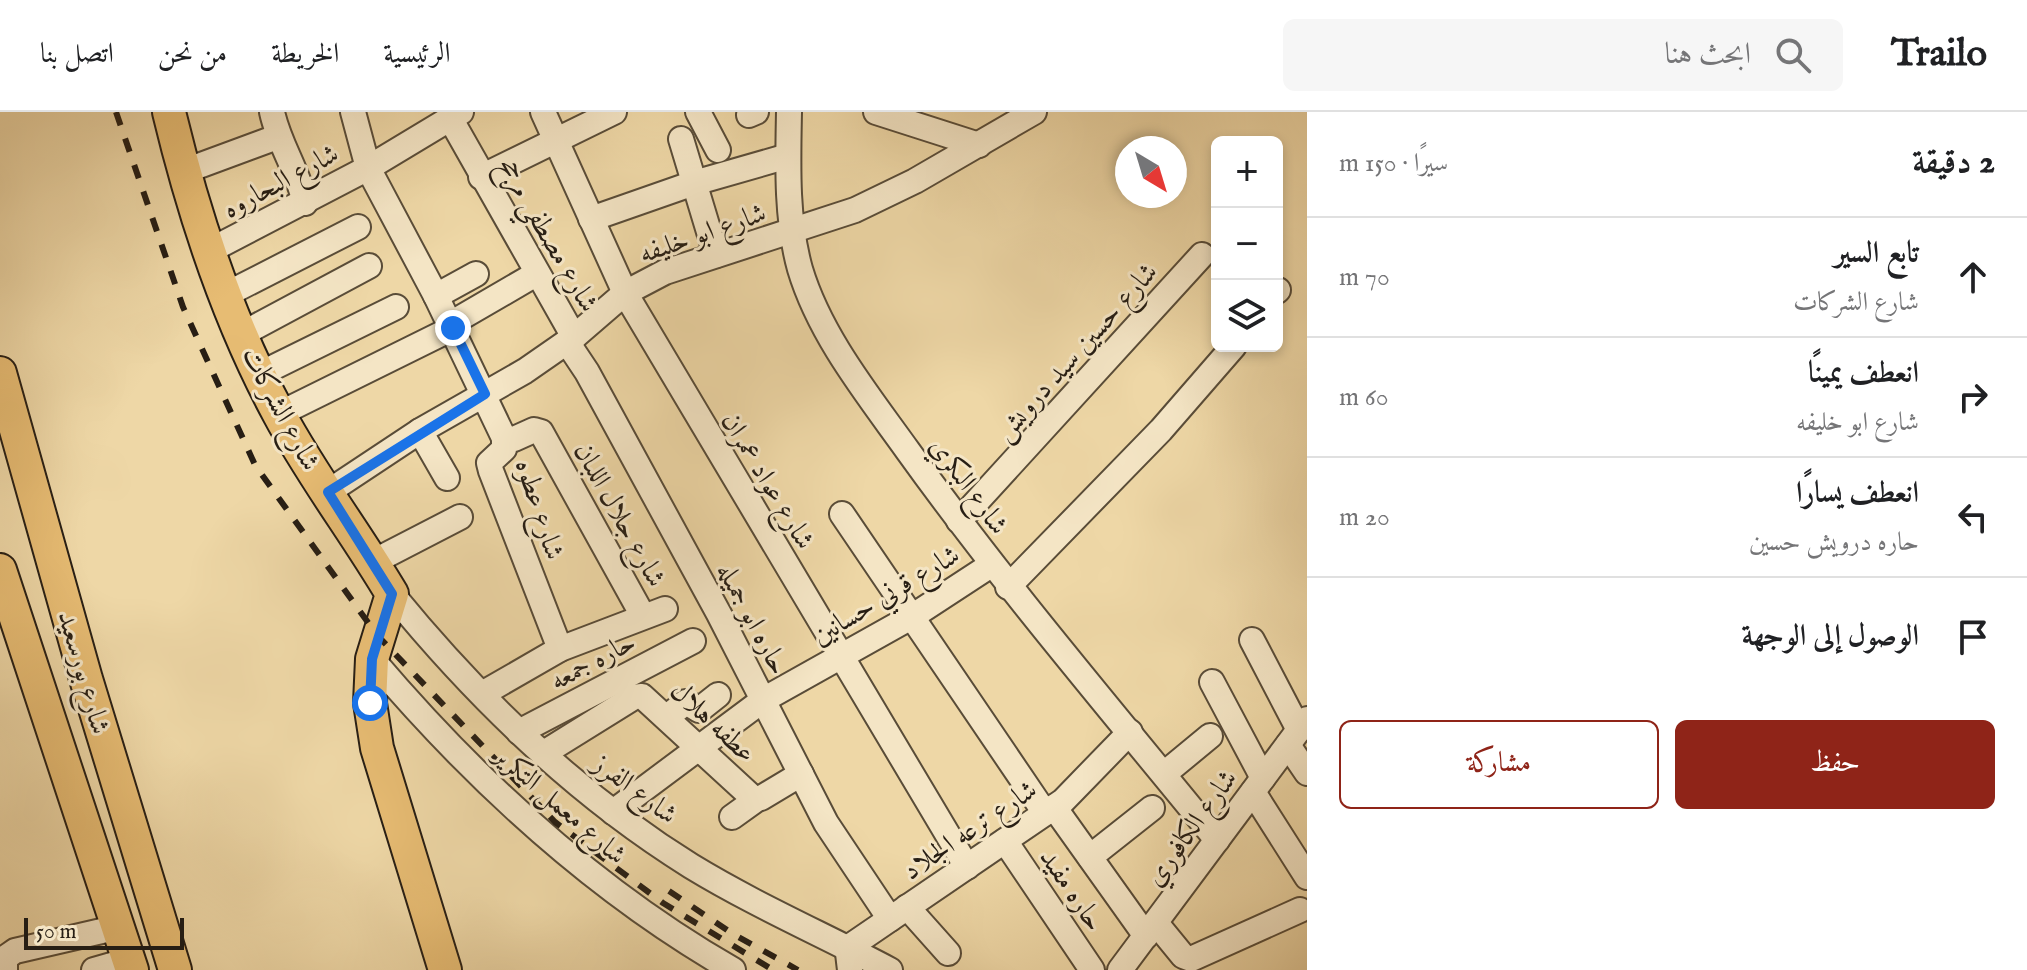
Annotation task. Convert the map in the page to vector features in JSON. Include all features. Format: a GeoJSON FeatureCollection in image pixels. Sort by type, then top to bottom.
{"type":"FeatureCollection","features":[{"type":"Feature","properties":{"kind":"main road","name":"شارع الشركات"},"geometry":{"type":"LineString","coordinates":[[169,112],[209,251],[260,374],[279,414],[392,594]]}},
{"type":"Feature","properties":{"kind":"main road","name":"شارع بورسعيد"},"geometry":{"type":"LineString","coordinates":[[0,373],[86,679],[175,970]]}},
{"type":"Feature","properties":{"kind":"main road","name":"شارع بورسعيد"},"geometry":{"type":"LineString","coordinates":[[0,570],[130,965]]}},
{"type":"Feature","properties":{"kind":"main road"},"geometry":{"type":"LineString","coordinates":[[392,594],[372,659],[370,703],[377,748],[445,970]]}},
{"type":"Feature","properties":{"kind":"main road"},"geometry":{"type":"LineString","coordinates":[[42,691],[86,679]]}},
{"type":"Feature","properties":{"kind":"street"},"geometry":{"type":"LineString","coordinates":[[272,112],[277,137],[300,179],[305,203]]}},
{"type":"Feature","properties":{"kind":"street","name":"شارع عطوه"},"geometry":{"type":"LineString","coordinates":[[353,112],[368,168],[452,326],[504,438],[504,449],[489,463],[491,471],[560,649]]}},
{"type":"Feature","properties":{"kind":"street","name":"شارع عواد عمران"},"geometry":{"type":"LineString","coordinates":[[543,112],[625,293],[967,867]]}},
{"type":"Feature","properties":{"kind":"street"},"geometry":{"type":"LineString","coordinates":[[481,177],[614,112]]}},
{"type":"Feature","properties":{"kind":"street"},"geometry":{"type":"LineString","coordinates":[[698,112],[718,150]]}},
{"type":"Feature","properties":{"kind":"street","name":"شارع البكري"},"geometry":{"type":"LineString","coordinates":[[789,112],[788,156],[793,233],[800,269],[835,344],[991,565],[1217,840]]}},
{"type":"Feature","properties":{"kind":"street"},"geometry":{"type":"LineString","coordinates":[[876,112],[979,145]]}},
{"type":"Feature","properties":{"kind":"street"},"geometry":{"type":"LineString","coordinates":[[935,112],[948,135]]}},
{"type":"Feature","properties":{"kind":"street","name":"شارع ابو خليفه"},"geometry":{"type":"LineString","coordinates":[[328,492],[420,431],[571,339],[625,293],[665,272],[793,233],[855,210],[979,145],[1004,120],[1034,112]]}},
{"type":"Feature","properties":{"kind":"street","name":"شارع البحاروه"},"geometry":{"type":"LineString","coordinates":[[209,251],[368,168],[444,117]]}},
{"type":"Feature","properties":{"kind":"street","name":"شارع مصطفي مرجح"},"geometry":{"type":"LineString","coordinates":[[444,117],[571,339]]}},
{"type":"Feature","properties":{"kind":"street"},"geometry":{"type":"LineString","coordinates":[[185,171],[277,137]]}},
{"type":"Feature","properties":{"kind":"street"},"geometry":{"type":"LineString","coordinates":[[681,139],[716,255]]}},
{"type":"Feature","properties":{"kind":"street"},"geometry":{"type":"LineString","coordinates":[[591,219],[694,183],[788,156]]}},
{"type":"Feature","properties":{"kind":"street"},"geometry":{"type":"LineString","coordinates":[[225,295],[358,227]]}},
{"type":"Feature","properties":{"kind":"street","name":"شارع حسين سيد درويش"},"geometry":{"type":"LineString","coordinates":[[959,521],[1202,255]]}},
{"type":"Feature","properties":{"kind":"street"},"geometry":{"type":"LineString","coordinates":[[242,334],[369,266]]}},
{"type":"Feature","properties":{"kind":"street"},"geometry":{"type":"LineString","coordinates":[[436,296],[476,274]]}},
{"type":"Feature","properties":{"kind":"street"},"geometry":{"type":"LineString","coordinates":[[279,414],[452,326],[536,274]]}},
{"type":"Feature","properties":{"kind":"street"},"geometry":{"type":"LineString","coordinates":[[260,374],[396,307]]}},
{"type":"Feature","properties":{"kind":"street","name":"حاره ابو جميله"},"geometry":{"type":"LineString","coordinates":[[571,339],[826,823],[899,913],[948,953]]}},
{"type":"Feature","properties":{"kind":"street"},"geometry":{"type":"LineString","coordinates":[[1008,587],[1140,452],[1229,352]]}},
{"type":"Feature","properties":{"kind":"street","name":"شارع جلال اللبان"},"geometry":{"type":"LineString","coordinates":[[504,438],[514,439],[534,430],[541,432],[654,612],[560,649]]}},
{"type":"Feature","properties":{"kind":"street"},"geometry":{"type":"LineString","coordinates":[[420,431],[447,478]]}},
{"type":"Feature","properties":{"kind":"street"},"geometry":{"type":"LineString","coordinates":[[842,514],[1049,810],[1151,929],[1187,963],[1300,910]]}},
{"type":"Feature","properties":{"kind":"street"},"geometry":{"type":"LineString","coordinates":[[373,562],[460,517]]}},
{"type":"Feature","properties":{"kind":"street","name":"شارع قرني حسانين"},"geometry":{"type":"LineString","coordinates":[[613,812],[763,700],[913,616],[991,565]]}},
{"type":"Feature","properties":{"kind":"street","name":"شارع الفرز"},"geometry":{"type":"LineString","coordinates":[[392,594],[519,732],[613,812],[691,866],[850,959],[890,970]]}},
{"type":"Feature","properties":{"kind":"street"},"geometry":{"type":"LineString","coordinates":[[1252,640],[1298,731],[1307,773]]}},
{"type":"Feature","properties":{"kind":"street","name":"حاره جمعه"},"geometry":{"type":"LineString","coordinates":[[519,732],[693,641]]}},
{"type":"Feature","properties":{"kind":"street"},"geometry":{"type":"LineString","coordinates":[[482,694],[560,649]]}},
{"type":"Feature","properties":{"kind":"street","name":"شارع معمل التكرير"},"geometry":{"type":"LineString","coordinates":[[372,659],[453,749],[584,867],[686,943],[733,970]]}},
{"type":"Feature","properties":{"kind":"street"},"geometry":{"type":"LineString","coordinates":[[1212,682],[1258,785],[1307,877]]}},
{"type":"Feature","properties":{"kind":"street"},"geometry":{"type":"LineString","coordinates":[[667,717],[686,702],[699,710],[718,695]]}},
{"type":"Feature","properties":{"kind":"street","name":"عطفه هلال"},"geometry":{"type":"LineString","coordinates":[[544,753],[634,697],[646,698],[757,799],[801,774]]}},
{"type":"Feature","properties":{"kind":"street","name":"شارع الكافوري"},"geometry":{"type":"LineString","coordinates":[[1120,970],[1298,731]]}},
{"type":"Feature","properties":{"kind":"street","name":"شارع ترعه الجلاد"},"geometry":{"type":"LineString","coordinates":[[850,959],[899,913],[1049,810],[1089,777],[1130,732]]}},
{"type":"Feature","properties":{"kind":"street"},"geometry":{"type":"LineString","coordinates":[[1164,774],[1210,736]]}},
{"type":"Feature","properties":{"kind":"street"},"geometry":{"type":"LineString","coordinates":[[732,817],[757,799]]}},
{"type":"Feature","properties":{"kind":"street"},"geometry":{"type":"LineString","coordinates":[[1090,857],[1152,808]]}},
{"type":"Feature","properties":{"kind":"street","name":"حاره مفيد"},"geometry":{"type":"LineString","coordinates":[[1005,841],[1092,970]]}},
{"type":"Feature","properties":{"kind":"street"},"geometry":{"type":"LineString","coordinates":[[5,970],[5,958],[15,951],[119,927]]}},
{"type":"Feature","properties":{"kind":"street"},"geometry":{"type":"LineString","coordinates":[[94,970],[130,965]]}},
{"type":"Feature","properties":{"kind":"railway"},"geometry":{"type":"LineString","coordinates":[[116,112],[183,307],[255,465],[377,635],[555,822],[663,903],[773,970]]}},
{"type":"Feature","properties":{"kind":"railway"},"geometry":{"type":"LineString","coordinates":[[669,891],[733,934],[798,970]]}},
{"type":"Feature","properties":{"kind":"route"},"geometry":{"type":"LineString","coordinates":[[370,703],[372,659],[380,622],[392,594],[328,492],[420,431],[485,394],[453,328]]}}]}
